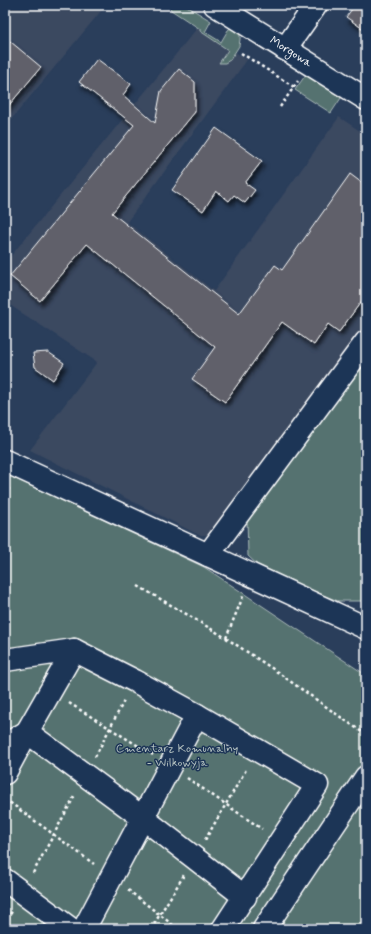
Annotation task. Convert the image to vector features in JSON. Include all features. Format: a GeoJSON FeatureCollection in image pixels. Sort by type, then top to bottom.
{"type":"FeatureCollection","features":[{"type":"Feature","properties":{"kind":"street","name":"Morgowa"},"geometry":{"type":"LineString","coordinates":[[215,5],[366,99]]}},
{"type":"Feature","properties":{"kind":"street"},"geometry":{"type":"LineString","coordinates":[[285,49],[316,5]]}},
{"type":"Feature","properties":{"kind":"street"},"geometry":{"type":"LineString","coordinates":[[208,555],[366,342]]}},
{"type":"Feature","properties":{"kind":"street"},"geometry":{"type":"LineString","coordinates":[[5,461],[366,628]]}},
{"type":"Feature","properties":{"kind":"street"},"geometry":{"type":"LineString","coordinates":[[5,660],[74,650],[135,681],[317,785],[223,929]]}},
{"type":"Feature","properties":{"kind":"street"},"geometry":{"type":"LineString","coordinates":[[5,773],[26,732],[74,650]]}},
{"type":"Feature","properties":{"kind":"street"},"geometry":{"type":"LineString","coordinates":[[84,929],[196,715]]}},
{"type":"Feature","properties":{"kind":"street"},"geometry":{"type":"LineString","coordinates":[[5,745],[26,732]]}},
{"type":"Feature","properties":{"kind":"street"},"geometry":{"type":"LineString","coordinates":[[26,732],[143,818],[245,897]]}},
{"type":"Feature","properties":{"kind":"street"},"geometry":{"type":"LineString","coordinates":[[264,929],[366,777]]}},
{"type":"Feature","properties":{"kind":"street"},"geometry":{"type":"LineString","coordinates":[[5,880],[71,929]]}},
{"type":"Feature","properties":{"kind":"path"},"geometry":{"type":"LineString","coordinates":[[242,53],[293,88],[280,107]]}},
{"type":"Feature","properties":{"kind":"path"},"geometry":{"type":"LineString","coordinates":[[226,638],[245,592],[254,576]]}},
{"type":"Feature","properties":{"kind":"path"},"geometry":{"type":"LineString","coordinates":[[138,586],[226,638],[273,669],[366,735]]}},
{"type":"Feature","properties":{"kind":"shaded area"},"geometry":{"type":"Polygon","coordinates":[[[5,5],[106,5],[5,127],[5,5]]]}},
{"type":"Feature","properties":{"kind":"shaded area"},"geometry":{"type":"Polygon","coordinates":[[[198,27],[247,60],[127,222],[214,291],[339,117],[366,135],[366,326],[211,535],[199,535],[30,450],[97,362],[5,302],[5,263],[198,27]]]}},
{"type":"Feature","properties":{"kind":"green space"},"geometry":{"type":"Polygon","coordinates":[[[169,5],[185,5],[211,21],[205,32],[221,42],[228,30],[233,26],[238,31],[240,39],[239,46],[230,60],[225,63],[219,63],[228,50],[171,10],[169,5]]]}},
{"type":"Feature","properties":{"kind":"green space"},"geometry":{"type":"Polygon","coordinates":[[[307,73],[343,95],[331,113],[295,90],[307,73]]]}},
{"type":"Feature","properties":{"kind":"green space"},"geometry":{"type":"Polygon","coordinates":[[[366,354],[366,601],[338,601],[264,571],[248,556],[247,517],[366,354]]]}},
{"type":"Feature","properties":{"kind":"green space","name":"Cmentarz Komunalny - Wilkowyja"},"geometry":{"type":"Polygon","coordinates":[[[5,474],[204,567],[366,675],[366,929],[5,929],[5,474]]]}},
{"type":"Feature","properties":{"kind":"building"},"geometry":{"type":"Polygon","coordinates":[[[355,5],[366,5],[366,31],[346,17],[355,5]]]}},
{"type":"Feature","properties":{"kind":"building"},"geometry":{"type":"Polygon","coordinates":[[[5,37],[41,67],[5,110],[5,37]]]}},
{"type":"Feature","properties":{"kind":"building"},"geometry":{"type":"Polygon","coordinates":[[[97,59],[131,84],[123,95],[155,123],[161,91],[179,69],[195,82],[195,112],[112,213],[239,314],[275,265],[282,270],[350,174],[366,186],[366,295],[339,332],[328,324],[314,345],[282,322],[225,402],[192,379],[215,347],[87,244],[40,301],[10,276],[134,125],[79,82],[97,59]]]}},
{"type":"Feature","properties":{"kind":"building"},"geometry":{"type":"Polygon","coordinates":[[[216,128],[262,161],[245,183],[255,190],[245,203],[234,195],[229,201],[216,191],[203,211],[172,190],[216,128]]]}},
{"type":"Feature","properties":{"kind":"building"},"geometry":{"type":"Polygon","coordinates":[[[48,352],[64,363],[53,380],[35,367],[33,353],[48,352]]]}}]}
